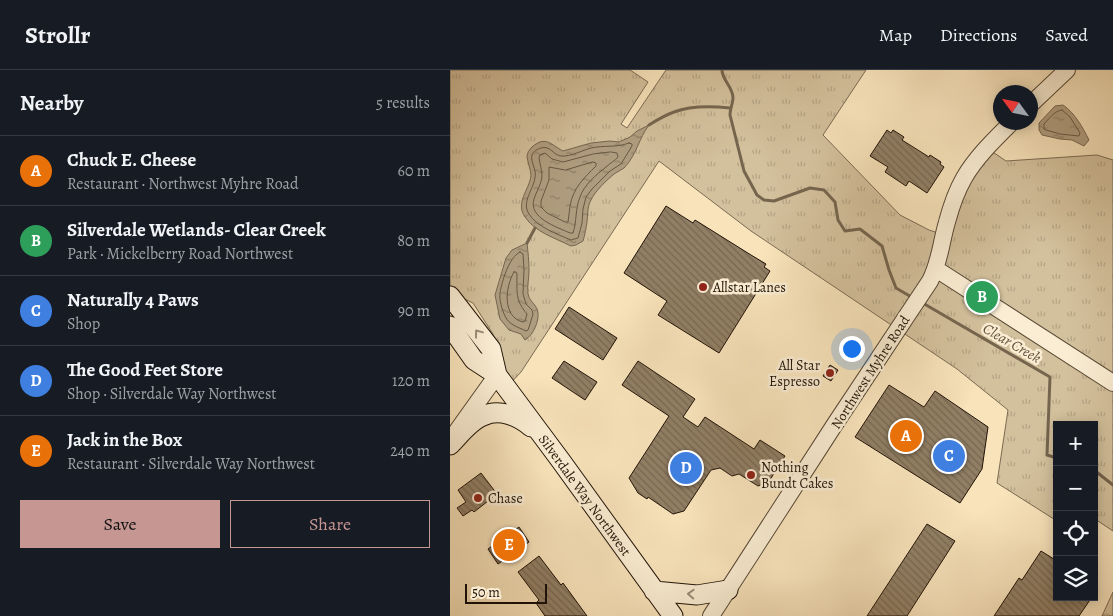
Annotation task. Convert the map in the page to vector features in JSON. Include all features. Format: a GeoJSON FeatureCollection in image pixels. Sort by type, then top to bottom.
{"type":"FeatureCollection","features":[{"type":"Feature","properties":{"kind":"main road","name":"Silverdale Way Northwest"},"geometry":{"type":"LineString","coordinates":[[450,296],[490,349],[496,375]]}},
{"type":"Feature","properties":{"kind":"main road","name":"Silverdale Way Northwest"},"geometry":{"type":"LineString","coordinates":[[450,326],[474,360],[496,375],[673,616]]}},
{"type":"Feature","properties":{"kind":"main road"},"geometry":{"type":"LineString","coordinates":[[450,445],[475,421],[490,413],[506,414],[520,420],[545,440]]}},
{"type":"Feature","properties":{"kind":"main road"},"geometry":{"type":"LineString","coordinates":[[654,591],[698,595],[728,590]]}},
{"type":"Feature","properties":{"kind":"street"},"geometry":{"type":"LineString","coordinates":[[1038,97],[1067,70]]}},
{"type":"Feature","properties":{"kind":"street","name":"Northwest Myhre Road"},"geometry":{"type":"LineString","coordinates":[[711,616],[922,293],[936,269],[955,196],[964,178],[983,153],[1005,130]]}},
{"type":"Feature","properties":{"kind":"street"},"geometry":{"type":"LineString","coordinates":[[936,269],[1113,383]]}},
{"type":"Feature","properties":{"kind":"street"},"geometry":{"type":"LineString","coordinates":[[450,440],[496,375]]}},
{"type":"Feature","properties":{"kind":"green space"},"geometry":{"type":"Polygon","coordinates":[[[450,70],[630,70],[648,82],[621,124],[627,128],[666,70],[866,70],[823,135],[900,215],[929,230],[944,235],[987,148],[1006,161],[1097,155],[1113,160],[1113,531],[1098,521],[1098,421],[1053,421],[1053,518],[997,483],[1008,410],[957,369],[751,231],[659,161],[521,372],[506,388],[497,375],[493,334],[473,303],[450,292],[450,70]]]}},
{"type":"Feature","properties":{"kind":"green space"},"geometry":{"type":"Polygon","coordinates":[[[1113,592],[1113,616],[1102,616],[1113,592]]]}},
{"type":"Feature","properties":{"kind":"water"},"geometry":{"type":"Polygon","coordinates":[[[1063,105],[1075,116],[1087,135],[1089,140],[1084,146],[1072,140],[1042,135],[1039,130],[1039,123],[1055,106],[1063,105]]]}},
{"type":"Feature","properties":{"kind":"water"},"geometry":{"type":"Polygon","coordinates":[[[649,125],[628,163],[608,179],[593,197],[589,205],[583,241],[571,246],[540,231],[525,217],[521,207],[531,176],[527,157],[528,152],[537,143],[545,141],[563,151],[591,143],[619,142],[649,125]]]}},
{"type":"Feature","properties":{"kind":"water"},"geometry":{"type":"Polygon","coordinates":[[[527,243],[529,267],[528,294],[538,311],[538,320],[534,330],[525,340],[521,334],[509,330],[500,319],[495,295],[506,258],[512,250],[527,243]]]}},
{"type":"Feature","properties":{"kind":"building"},"geometry":{"type":"Polygon","coordinates":[[[887,130],[891,133],[893,130],[904,137],[902,140],[929,157],[930,155],[941,162],[940,164],[944,167],[927,193],[909,181],[906,186],[885,172],[888,167],[870,156],[887,130]]]}},
{"type":"Feature","properties":{"kind":"building","name":"Allstar Lanes"},"geometry":{"type":"Polygon","coordinates":[[[666,206],[693,223],[695,220],[766,264],[764,267],[770,271],[719,353],[658,315],[667,301],[624,273],[666,206]]]}},
{"type":"Feature","properties":{"kind":"building"},"geometry":{"type":"Polygon","coordinates":[[[569,307],[617,338],[603,360],[555,329],[569,307]]]}},
{"type":"Feature","properties":{"kind":"building"},"geometry":{"type":"Polygon","coordinates":[[[564,361],[597,382],[585,400],[552,378],[564,361]]]}},
{"type":"Feature","properties":{"kind":"building"},"geometry":{"type":"Polygon","coordinates":[[[638,361],[695,399],[683,417],[698,427],[705,417],[754,449],[760,440],[785,456],[768,483],[758,486],[739,474],[732,476],[720,468],[711,470],[684,511],[673,514],[648,497],[647,499],[638,493],[629,478],[669,416],[622,385],[638,361]]]}},
{"type":"Feature","properties":{"kind":"building","name":"All Star Espresso"},"geometry":{"type":"Polygon","coordinates":[[[830,365],[838,370],[831,381],[823,376],[830,365]]]}},
{"type":"Feature","properties":{"kind":"building"},"geometry":{"type":"Polygon","coordinates":[[[889,385],[924,407],[935,391],[988,427],[982,469],[960,503],[855,437],[889,385]]]}},
{"type":"Feature","properties":{"kind":"building","name":"Chase"},"geometry":{"type":"Polygon","coordinates":[[[481,473],[497,494],[474,512],[472,510],[463,516],[457,508],[466,502],[458,490],[481,473]]]}},
{"type":"Feature","properties":{"kind":"building"},"geometry":{"type":"Polygon","coordinates":[[[927,524],[955,541],[907,616],[867,616],[927,524]]]}},
{"type":"Feature","properties":{"kind":"building"},"geometry":{"type":"Polygon","coordinates":[[[519,527],[529,542],[498,564],[488,549],[519,527]]]}},
{"type":"Feature","properties":{"kind":"building"},"geometry":{"type":"Polygon","coordinates":[[[1041,551],[1053,558],[1053,601],[1089,601],[1079,616],[994,616],[1019,578],[1022,580],[1041,551]]]}},
{"type":"Feature","properties":{"kind":"building"},"geometry":{"type":"Polygon","coordinates":[[[539,556],[561,585],[563,583],[587,616],[545,616],[536,603],[539,600],[518,572],[539,556]]]}},
{"type":"Feature","properties":{"kind":"waterway","name":"Clear Creek"},"geometry":{"type":"LineString","coordinates":[[722,70],[722,74],[733,94],[730,115],[744,171],[757,195],[764,200],[774,201],[810,188],[824,190],[835,202],[838,220],[845,231],[860,229],[882,246],[896,288],[913,298]]}},
{"type":"Feature","properties":{"kind":"waterway"},"geometry":{"type":"LineString","coordinates":[[649,125],[667,115],[688,108],[730,108]]}},
{"type":"Feature","properties":{"kind":"waterway"},"geometry":{"type":"LineString","coordinates":[[527,243],[535,228]]}},
{"type":"Feature","properties":{"kind":"waterway","name":"Clear Creek"},"geometry":{"type":"LineString","coordinates":[[921,302],[1050,377],[1047,455],[1053,457]]}},
{"type":"Feature","properties":{"kind":"waterway","name":"Clear Creek"},"geometry":{"type":"LineString","coordinates":[[1098,473],[1113,485]]}},
{"type":"Feature","properties":{"kind":"place","name":"Allstar Lanes"},"geometry":{"type":"Point","coordinates":[703,287]}},
{"type":"Feature","properties":{"kind":"place","name":"Silverdale Wetlands- Clear Creek"},"geometry":{"type":"Point","coordinates":[982,297]}},
{"type":"Feature","properties":{"kind":"place","name":"All Star Espresso"},"geometry":{"type":"Point","coordinates":[830,373]}},
{"type":"Feature","properties":{"kind":"place","name":"Chuck E. Cheese"},"geometry":{"type":"Point","coordinates":[906,436]}},
{"type":"Feature","properties":{"kind":"place","name":"Naturally 4 Paws"},"geometry":{"type":"Point","coordinates":[949,456]}},
{"type":"Feature","properties":{"kind":"place","name":"The Good Feet Store"},"geometry":{"type":"Point","coordinates":[686,468]}},
{"type":"Feature","properties":{"kind":"place","name":"Nothing Bundt Cakes"},"geometry":{"type":"Point","coordinates":[751,475]}},
{"type":"Feature","properties":{"kind":"place","name":"Chase"},"geometry":{"type":"Point","coordinates":[478,498]}},
{"type":"Feature","properties":{"kind":"place","name":"Jack in the Box"},"geometry":{"type":"Point","coordinates":[509,545]}}]}
